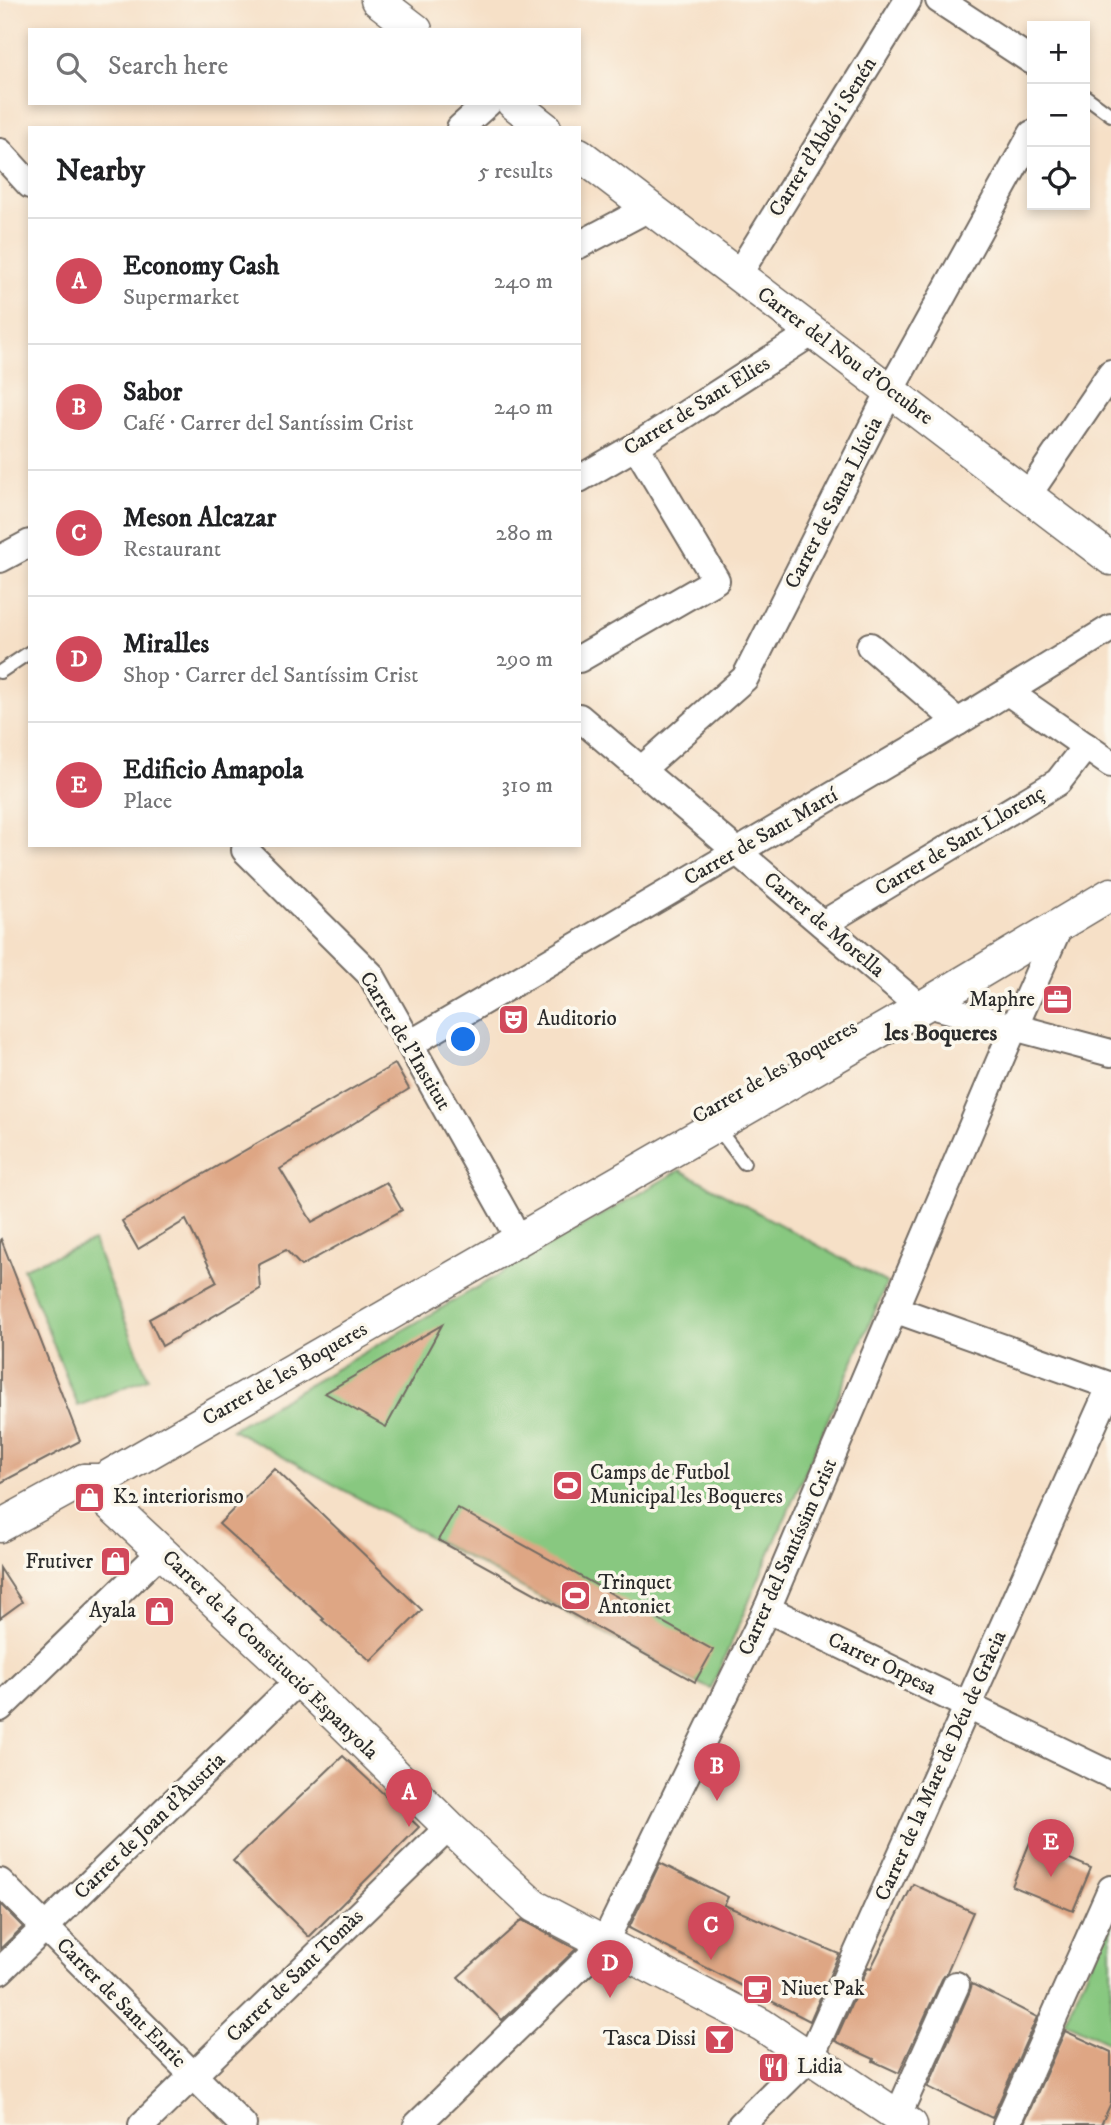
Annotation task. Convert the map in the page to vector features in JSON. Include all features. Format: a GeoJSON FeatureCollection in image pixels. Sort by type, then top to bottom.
{"type":"FeatureCollection","features":[{"type":"Feature","properties":{"kind":"street"},"geometry":{"type":"LineString","coordinates":[[377,0],[413,28]]}},
{"type":"Feature","properties":{"kind":"street","name":"Carrer d'Abdó i Senén"},"geometry":{"type":"LineString","coordinates":[[738,275],[908,0]]}},
{"type":"Feature","properties":{"kind":"street"},"geometry":{"type":"LineString","coordinates":[[939,0],[1027,58]]}},
{"type":"Feature","properties":{"kind":"street"},"geometry":{"type":"LineString","coordinates":[[462,126],[486,105]]}},
{"type":"Feature","properties":{"kind":"street"},"geometry":{"type":"LineString","coordinates":[[516,105],[542,126]]}},
{"type":"Feature","properties":{"kind":"street","name":"Carrer de Santa Llúcia"},"geometry":{"type":"LineString","coordinates":[[641,770],[745,678],[890,391],[1027,143]]}},
{"type":"Feature","properties":{"kind":"street"},"geometry":{"type":"LineString","coordinates":[[0,152],[28,183]]}},
{"type":"Feature","properties":{"kind":"street","name":"Carrer del Nou d'Octubre"},"geometry":{"type":"LineString","coordinates":[[581,156],[1111,559]]}},
{"type":"Feature","properties":{"kind":"street"},"geometry":{"type":"LineString","coordinates":[[581,244],[649,208]]}},
{"type":"Feature","properties":{"kind":"street","name":"Carrer de Sant Elies"},"geometry":{"type":"LineString","coordinates":[[581,478],[636,446],[813,332]]}},
{"type":"Feature","properties":{"kind":"street"},"geometry":{"type":"LineString","coordinates":[[1028,495],[1111,373]]}},
{"type":"Feature","properties":{"kind":"street"},"geometry":{"type":"LineString","coordinates":[[581,658],[716,580],[636,446]]}},
{"type":"Feature","properties":{"kind":"street"},"geometry":{"type":"LineString","coordinates":[[0,559],[28,544]]}},
{"type":"Feature","properties":{"kind":"street","name":"Carrer de Sant Martí"},"geometry":{"type":"LineString","coordinates":[[410,1044],[958,722],[1111,628]]}},
{"type":"Feature","properties":{"kind":"street"},"geometry":{"type":"LineString","coordinates":[[870,646],[958,722]]}},
{"type":"Feature","properties":{"kind":"street"},"geometry":{"type":"LineString","coordinates":[[1008,692],[1111,764]]}},
{"type":"Feature","properties":{"kind":"street","name":"Carrer de Morella"},"geometry":{"type":"LineString","coordinates":[[581,719],[823,924],[918,1000]]}},
{"type":"Feature","properties":{"kind":"street","name":"Carrer de Sant Llorenç"},"geometry":{"type":"LineString","coordinates":[[823,924],[1058,782],[1086,746]]}},
{"type":"Feature","properties":{"kind":"street","name":"Carrer de l'Institut"},"geometry":{"type":"LineString","coordinates":[[245,850],[371,975],[514,1231]]}},
{"type":"Feature","properties":{"kind":"street","name":"Carrer de les Boqueres"},"geometry":{"type":"LineString","coordinates":[[514,1231],[716,1126],[1111,876]]}},
{"type":"Feature","properties":{"kind":"street","name":"Carrer de les Boqueres"},"geometry":{"type":"LineString","coordinates":[[0,1526],[84,1480],[94,1465],[1111,894]]}},
{"type":"Feature","properties":{"kind":"street","name":"Carrer del Santíssim Crist"},"geometry":{"type":"LineString","coordinates":[[417,2125],[604,1943],[767,1609],[1060,924]]}},
{"type":"Feature","properties":{"kind":"street"},"geometry":{"type":"LineString","coordinates":[[918,1000],[1111,1053]]}},
{"type":"Feature","properties":{"kind":"street"},"geometry":{"type":"LineString","coordinates":[[894,1309],[1111,1386]]}},
{"type":"Feature","properties":{"kind":"street","name":"Carrer de la Mare de Déu de Gràcia"},"geometry":{"type":"LineString","coordinates":[[741,2125],[811,2056],[1111,1386]]}},
{"type":"Feature","properties":{"kind":"street","name":"Carrer de la Constitució Espanyola"},"geometry":{"type":"LineString","coordinates":[[84,1480],[299,1680],[534,1906],[762,2025],[905,2120]]}},
{"type":"Feature","properties":{"kind":"street"},"geometry":{"type":"LineString","coordinates":[[0,1708],[161,1552]]}},
{"type":"Feature","properties":{"kind":"street","name":"Carrer Orpesa"},"geometry":{"type":"LineString","coordinates":[[767,1609],[1111,1775]]}},
{"type":"Feature","properties":{"kind":"street","name":"Carrer de Joan d'Àustria"},"geometry":{"type":"LineString","coordinates":[[0,1971],[299,1680]]}},
{"type":"Feature","properties":{"kind":"street","name":"Carrer de Sant Tomàs"},"geometry":{"type":"LineString","coordinates":[[142,2125],[449,1827]]}},
{"type":"Feature","properties":{"kind":"street","name":"Carrer de Sant Enric"},"geometry":{"type":"LineString","coordinates":[[0,1882],[243,2125]]}},
{"type":"Feature","properties":{"kind":"street"},"geometry":{"type":"LineString","coordinates":[[1006,2125],[1111,1889]]}},
{"type":"Feature","properties":{"kind":"street"},"geometry":{"type":"LineString","coordinates":[[905,2120],[956,1985]]}},
{"type":"Feature","properties":{"kind":"lane"},"geometry":{"type":"LineString","coordinates":[[1090,100],[1111,115]]}},
{"type":"Feature","properties":{"kind":"lane"},"geometry":{"type":"LineString","coordinates":[[0,671],[28,653]]}},
{"type":"Feature","properties":{"kind":"lane"},"geometry":{"type":"LineString","coordinates":[[716,1126],[744,1163]]}},
{"type":"Feature","properties":{"kind":"green space","name":"Camps de Futbol Municipal les Boqueres"},"geometry":{"type":"Polygon","coordinates":[[[680,1170],[887,1283],[711,1689],[232,1429],[680,1170]]]}},
{"type":"Feature","properties":{"kind":"green space"},"geometry":{"type":"Polygon","coordinates":[[[93,1241],[148,1378],[78,1406],[23,1268],[93,1241]]]}},
{"type":"Feature","properties":{"kind":"green space"},"geometry":{"type":"Polygon","coordinates":[[[1111,1921],[1111,2044],[1064,2021],[1111,1921]]]}},
{"type":"Feature","properties":{"kind":"building"},"geometry":{"type":"Polygon","coordinates":[[[395,1064],[409,1089],[280,1169],[312,1222],[386,1182],[402,1210],[301,1266],[286,1250],[258,1264],[260,1289],[162,1346],[149,1319],[217,1282],[186,1220],[138,1249],[122,1221],[395,1064]]]}},
{"type":"Feature","properties":{"kind":"building"},"geometry":{"type":"Polygon","coordinates":[[[0,1240],[80,1441],[0,1483],[0,1240]]]}},
{"type":"Feature","properties":{"kind":"building"},"geometry":{"type":"Polygon","coordinates":[[[442,1325],[386,1427],[325,1393],[442,1325]]]}},
{"type":"Feature","properties":{"kind":"building"},"geometry":{"type":"Polygon","coordinates":[[[274,1468],[422,1610],[371,1661],[322,1620],[324,1619],[219,1524],[274,1468]]]}},
{"type":"Feature","properties":{"kind":"building","name":"Trinquet Antoniet"},"geometry":{"type":"Polygon","coordinates":[[[457,1508],[713,1650],[695,1682],[438,1540],[457,1508]]]}},
{"type":"Feature","properties":{"kind":"building"},"geometry":{"type":"Polygon","coordinates":[[[0,1568],[22,1602],[0,1618],[0,1568]]]}},
{"type":"Feature","properties":{"kind":"building"},"geometry":{"type":"Polygon","coordinates":[[[343,1756],[419,1827],[309,1937],[233,1861],[343,1756]]]}},
{"type":"Feature","properties":{"kind":"building"},"geometry":{"type":"Polygon","coordinates":[[[1030,1842],[1091,1868],[1073,1911],[1012,1886],[1030,1842]]]}},
{"type":"Feature","properties":{"kind":"building"},"geometry":{"type":"Polygon","coordinates":[[[660,1863],[728,1897],[724,1905],[839,1954],[810,2021],[629,1928],[660,1863]]]}},
{"type":"Feature","properties":{"kind":"building"},"geometry":{"type":"Polygon","coordinates":[[[913,1884],[973,1912],[899,2073],[835,2041],[868,1967],[871,1968],[913,1884]]]}},
{"type":"Feature","properties":{"kind":"building"},"geometry":{"type":"Polygon","coordinates":[[[0,1904],[23,1927],[0,1949],[0,1904]]]}},
{"type":"Feature","properties":{"kind":"building"},"geometry":{"type":"Polygon","coordinates":[[[522,1920],[576,1949],[502,2020],[458,1977],[522,1920]]]}},
{"type":"Feature","properties":{"kind":"building"},"geometry":{"type":"Polygon","coordinates":[[[972,1984],[1037,2017],[992,2118],[928,2087],[972,1984]]]}},
{"type":"Feature","properties":{"kind":"building"},"geometry":{"type":"Polygon","coordinates":[[[1065,2031],[1111,2052],[1111,2103],[1101,2125],[1023,2125],[1065,2031]]]}},
{"type":"Feature","properties":{"kind":"place","name":"Maphre"},"geometry":{"type":"Point","coordinates":[1058,1000]}},
{"type":"Feature","properties":{"kind":"place","name":"Auditorio"},"geometry":{"type":"Point","coordinates":[514,1019]}},
{"type":"Feature","properties":{"kind":"place","name":"Camps de Futbol Municipal les Boqueres"},"geometry":{"type":"Point","coordinates":[567,1485]}},
{"type":"Feature","properties":{"kind":"place","name":"K2 interiorismo"},"geometry":{"type":"Point","coordinates":[90,1497]}},
{"type":"Feature","properties":{"kind":"place","name":"Frutiver"},"geometry":{"type":"Point","coordinates":[116,1562]}},
{"type":"Feature","properties":{"kind":"place","name":"Trinquet Antoniet"},"geometry":{"type":"Point","coordinates":[575,1595]}},
{"type":"Feature","properties":{"kind":"place","name":"Ayala"},"geometry":{"type":"Point","coordinates":[159,1611]}},
{"type":"Feature","properties":{"kind":"place","name":"Sabor"},"geometry":{"type":"Point","coordinates":[717,1801]}},
{"type":"Feature","properties":{"kind":"place","name":"Economy Cash"},"geometry":{"type":"Point","coordinates":[409,1827]}},
{"type":"Feature","properties":{"kind":"place","name":"Edificio Amapola"},"geometry":{"type":"Point","coordinates":[1051,1877]}},
{"type":"Feature","properties":{"kind":"place","name":"Meson Alcazar"},"geometry":{"type":"Point","coordinates":[711,1960]}},
{"type":"Feature","properties":{"kind":"place","name":"Niuet Pak"},"geometry":{"type":"Point","coordinates":[758,1989]}},
{"type":"Feature","properties":{"kind":"place","name":"Miralles"},"geometry":{"type":"Point","coordinates":[610,1998]}},
{"type":"Feature","properties":{"kind":"place","name":"Tasca Dissi"},"geometry":{"type":"Point","coordinates":[719,2039]}},
{"type":"Feature","properties":{"kind":"place","name":"Lidia"},"geometry":{"type":"Point","coordinates":[774,2067]}},
{"type":"Feature","properties":{"kind":"district","name":"les Boqueres"},"geometry":{"type":"Point","coordinates":[941,1033]}}]}
